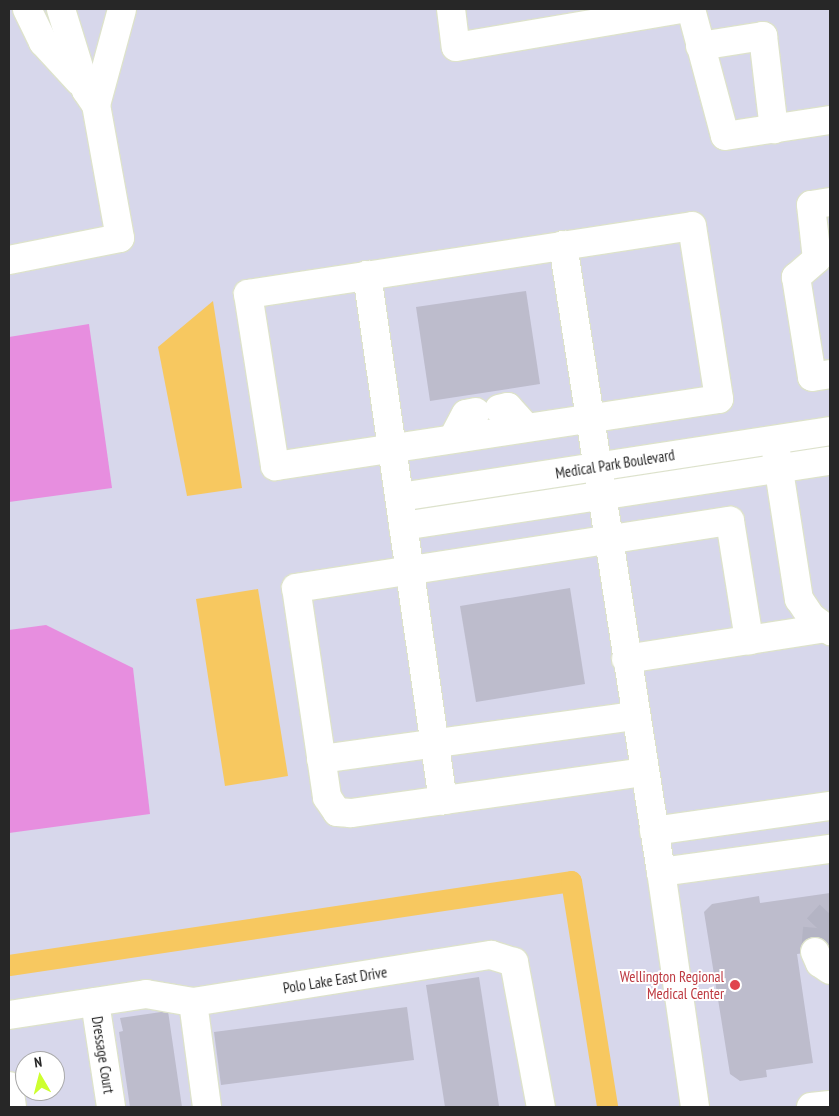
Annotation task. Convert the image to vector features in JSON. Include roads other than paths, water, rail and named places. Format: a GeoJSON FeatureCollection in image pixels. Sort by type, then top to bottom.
{"type":"FeatureCollection","features":[{"type":"Feature","properties":{"kind":"street"},"geometry":{"type":"LineString","coordinates":[[27,9],[43,42],[91,97]]}},
{"type":"Feature","properties":{"kind":"street"},"geometry":{"type":"LineString","coordinates":[[91,97],[114,39],[122,9]]}},
{"type":"Feature","properties":{"kind":"street"},"geometry":{"type":"LineString","coordinates":[[451,9],[456,48],[680,9]]}},
{"type":"Feature","properties":{"kind":"street"},"geometry":{"type":"LineString","coordinates":[[691,9],[725,136],[830,120]]}},
{"type":"Feature","properties":{"kind":"street"},"geometry":{"type":"LineString","coordinates":[[9,260],[120,238],[91,97],[64,21]]}},
{"type":"Feature","properties":{"kind":"street"},"geometry":{"type":"LineString","coordinates":[[64,21],[81,41],[114,39]]}},
{"type":"Feature","properties":{"kind":"street"},"geometry":{"type":"LineString","coordinates":[[700,46],[763,36],[774,129]]}},
{"type":"Feature","properties":{"kind":"street"},"geometry":{"type":"LineString","coordinates":[[830,202],[811,205],[817,259],[796,277],[812,376],[830,374]]}},
{"type":"Feature","properties":{"kind":"street"},"geometry":{"type":"LineString","coordinates":[[692,226],[719,399],[591,416],[276,466],[248,294],[367,275],[692,226]]}},
{"type":"Feature","properties":{"kind":"street"},"geometry":{"type":"LineString","coordinates":[[563,245],[591,416],[595,467],[661,872],[695,1107]]}},
{"type":"Feature","properties":{"kind":"street"},"geometry":{"type":"LineString","coordinates":[[367,275],[443,801]]}},
{"type":"Feature","properties":{"kind":"street"},"geometry":{"type":"LineString","coordinates":[[453,438],[466,414],[488,410],[508,407],[526,427]]}},
{"type":"Feature","properties":{"kind":"street","name":"Medical Park Boulevard"},"geometry":{"type":"LineString","coordinates":[[400,497],[830,431]]}},
{"type":"Feature","properties":{"kind":"street"},"geometry":{"type":"LineString","coordinates":[[774,440],[799,599],[811,617],[828,629]]}},
{"type":"Feature","properties":{"kind":"street","name":"Medical Park Boulevard"},"geometry":{"type":"LineString","coordinates":[[403,526],[830,461]]}},
{"type":"Feature","properties":{"kind":"street"},"geometry":{"type":"LineString","coordinates":[[644,772],[443,801],[337,812],[328,797],[296,588],[409,568],[730,521],[749,640]]}},
{"type":"Feature","properties":{"kind":"street"},"geometry":{"type":"LineString","coordinates":[[626,659],[828,629]]}},
{"type":"Feature","properties":{"kind":"street"},"geometry":{"type":"LineString","coordinates":[[322,759],[635,716]]}},
{"type":"Feature","properties":{"kind":"street"},"geometry":{"type":"LineString","coordinates":[[654,831],[830,806]]}},
{"type":"Feature","properties":{"kind":"street"},"geometry":{"type":"LineString","coordinates":[[661,872],[830,849]]}},
{"type":"Feature","properties":{"kind":"street","name":"Polo Lake East Drive"},"geometry":{"type":"LineString","coordinates":[[9,1015],[146,994],[193,1002],[491,955],[514,962],[541,1107]]}},
{"type":"Feature","properties":{"kind":"street","name":"Dressage Court"},"geometry":{"type":"LineString","coordinates":[[95,1002],[111,1107]]}},
{"type":"Feature","properties":{"kind":"street"},"geometry":{"type":"LineString","coordinates":[[193,1002],[207,1107]]}},
{"type":"Feature","properties":{"kind":"street"},"geometry":{"type":"LineString","coordinates":[[9,1086],[12,1107]]}},
{"type":"Feature","properties":{"kind":"street"},"geometry":{"type":"LineString","coordinates":[[810,1107],[830,1105]]}},
{"type":"Feature","properties":{"kind":"waterway"},"geometry":{"type":"LineString","coordinates":[[9,965],[571,881],[607,1107]]}},
{"type":"Feature","properties":{"kind":"tunnel"},"geometry":{"type":"LineString","coordinates":[[815,952],[817,928],[830,914]]}},
{"type":"Feature","properties":{"kind":"place","name":"Wellington Regional Medical Center"},"geometry":{"type":"Point","coordinates":[735,985]}}]}
